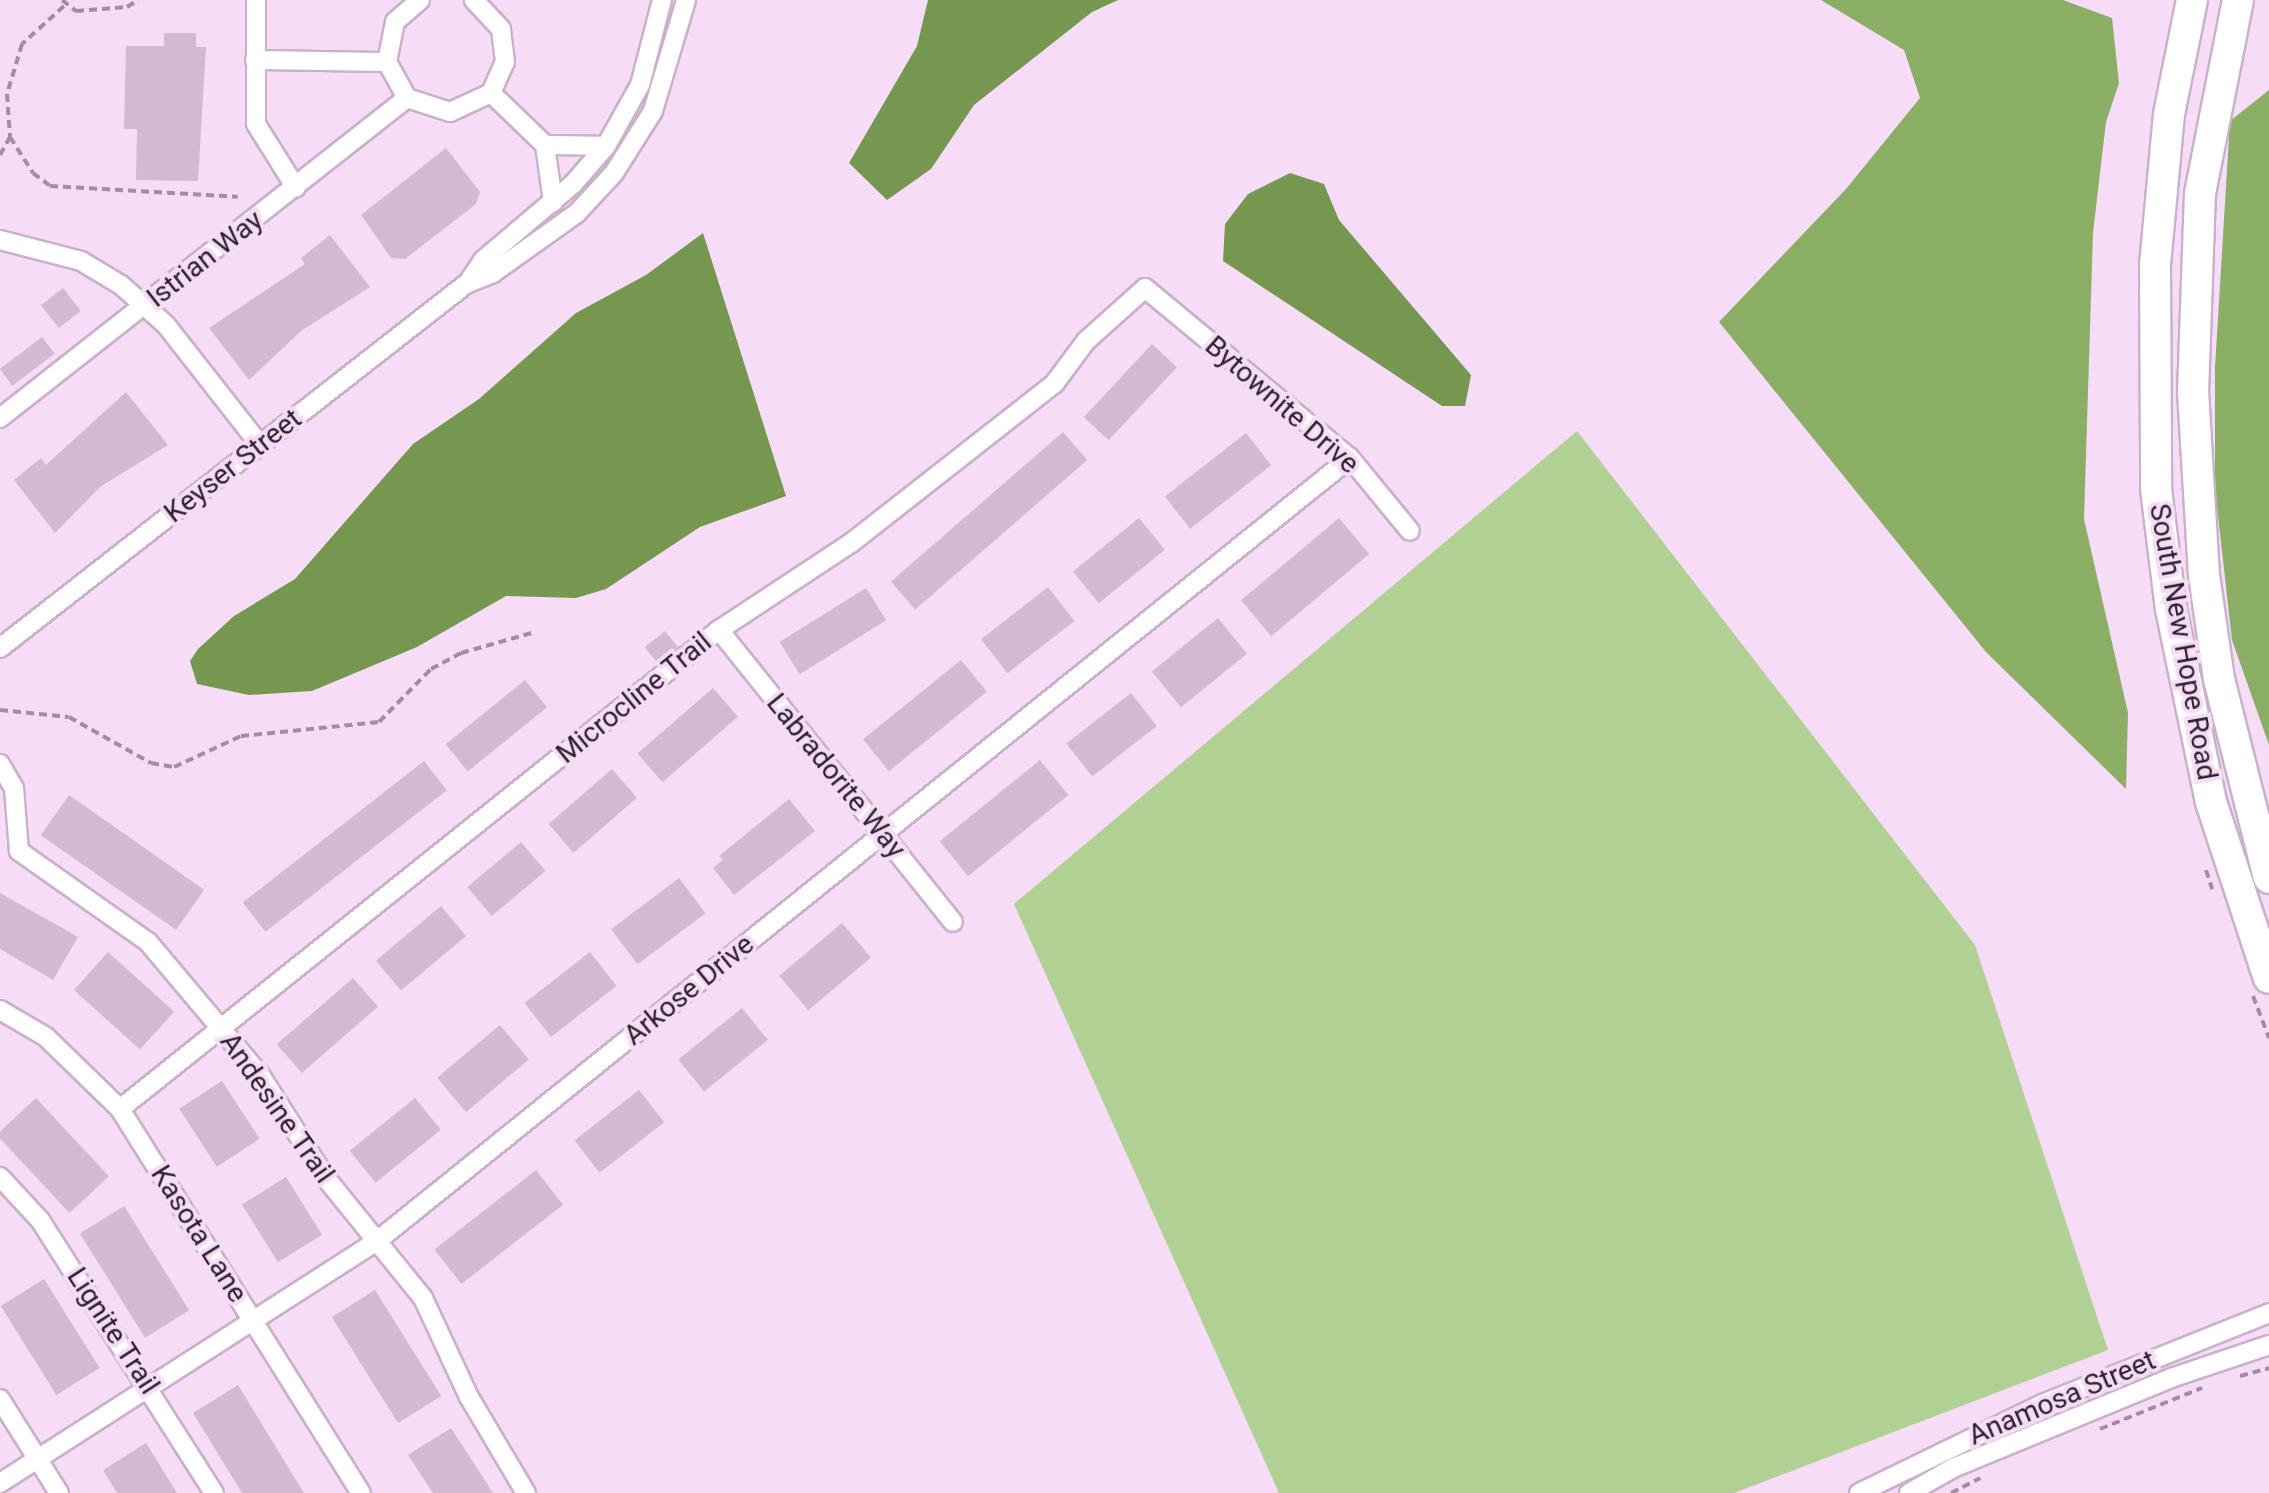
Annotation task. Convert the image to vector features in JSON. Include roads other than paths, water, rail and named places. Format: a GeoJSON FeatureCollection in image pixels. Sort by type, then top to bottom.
{"type":"FeatureCollection","features":[{"type":"Feature","properties":{"kind":"main road","name":"South New Hope Road"},"geometry":{"type":"LineString","coordinates":[[2192,0],[2169,114],[2155,264],[2156,489],[2171,609],[2211,802],[2269,978]]}},
{"type":"Feature","properties":{"kind":"main road","name":"South New Hope Road"},"geometry":{"type":"LineString","coordinates":[[2238,0],[2200,193],[2194,390],[2204,575],[2219,679],[2269,878]]}},
{"type":"Feature","properties":{"kind":"street"},"geometry":{"type":"LineString","coordinates":[[256,0],[255,60],[261,140],[296,188]]}},
{"type":"Feature","properties":{"kind":"street"},"geometry":{"type":"LineString","coordinates":[[416,1],[395,22],[387,62],[407,98],[450,112],[491,93],[500,78],[506,45],[492,14],[474,0]]}},
{"type":"Feature","properties":{"kind":"street","name":"Keyser Street"},"geometry":{"type":"LineString","coordinates":[[466,284],[483,260],[553,202],[606,146],[640,84],[662,0]]}},
{"type":"Feature","properties":{"kind":"street","name":"Keyser Street"},"geometry":{"type":"LineString","coordinates":[[0,648],[466,284],[560,227],[614,173],[663,87],[686,0]]}},
{"type":"Feature","properties":{"kind":"street"},"geometry":{"type":"LineString","coordinates":[[255,60],[387,62]]}},
{"type":"Feature","properties":{"kind":"street"},"geometry":{"type":"LineString","coordinates":[[491,93],[545,144],[553,202]]}},
{"type":"Feature","properties":{"kind":"street","name":"Istrian Way"},"geometry":{"type":"LineString","coordinates":[[0,418],[407,98]]}},
{"type":"Feature","properties":{"kind":"street"},"geometry":{"type":"LineString","coordinates":[[545,144],[606,146]]}},
{"type":"Feature","properties":{"kind":"street"},"geometry":{"type":"LineString","coordinates":[[0,240],[81,260],[146,305],[260,445]]}},
{"type":"Feature","properties":{"kind":"street","name":"Bytownite Drive"},"geometry":{"type":"LineString","coordinates":[[1145,288],[1350,458],[1410,531]]}},
{"type":"Feature","properties":{"kind":"street","name":"Microcline Trail"},"geometry":{"type":"LineString","coordinates":[[120,1108],[719,630],[851,543],[1054,384],[1086,341],[1145,288]]}},
{"type":"Feature","properties":{"kind":"street","name":"Arkose Drive"},"geometry":{"type":"LineString","coordinates":[[0,1483],[377,1241],[1350,458]]}},
{"type":"Feature","properties":{"kind":"street","name":"Labradorite Way"},"geometry":{"type":"LineString","coordinates":[[719,630],[953,922]]}},
{"type":"Feature","properties":{"kind":"street","name":"Andesine Trail"},"geometry":{"type":"LineString","coordinates":[[0,764],[14,788],[19,851],[32,866],[148,942],[222,1028],[422,1298],[469,1397],[526,1493]]}},
{"type":"Feature","properties":{"kind":"street","name":"Kasota Lane"},"geometry":{"type":"LineString","coordinates":[[0,1010],[46,1037],[120,1108],[361,1493]]}},
{"type":"Feature","properties":{"kind":"street","name":"Lignite Trail"},"geometry":{"type":"LineString","coordinates":[[0,1177],[40,1220],[214,1493]]}},
{"type":"Feature","properties":{"kind":"street","name":"Anamosa Street"},"geometry":{"type":"LineString","coordinates":[[1859,1493],[2042,1404],[2269,1313]]}},
{"type":"Feature","properties":{"kind":"street","name":"Anamosa Street"},"geometry":{"type":"LineString","coordinates":[[1909,1493],[1953,1468],[2174,1376],[2269,1345]]}},
{"type":"Feature","properties":{"kind":"street"},"geometry":{"type":"LineString","coordinates":[[0,1399],[59,1493]]}}]}
